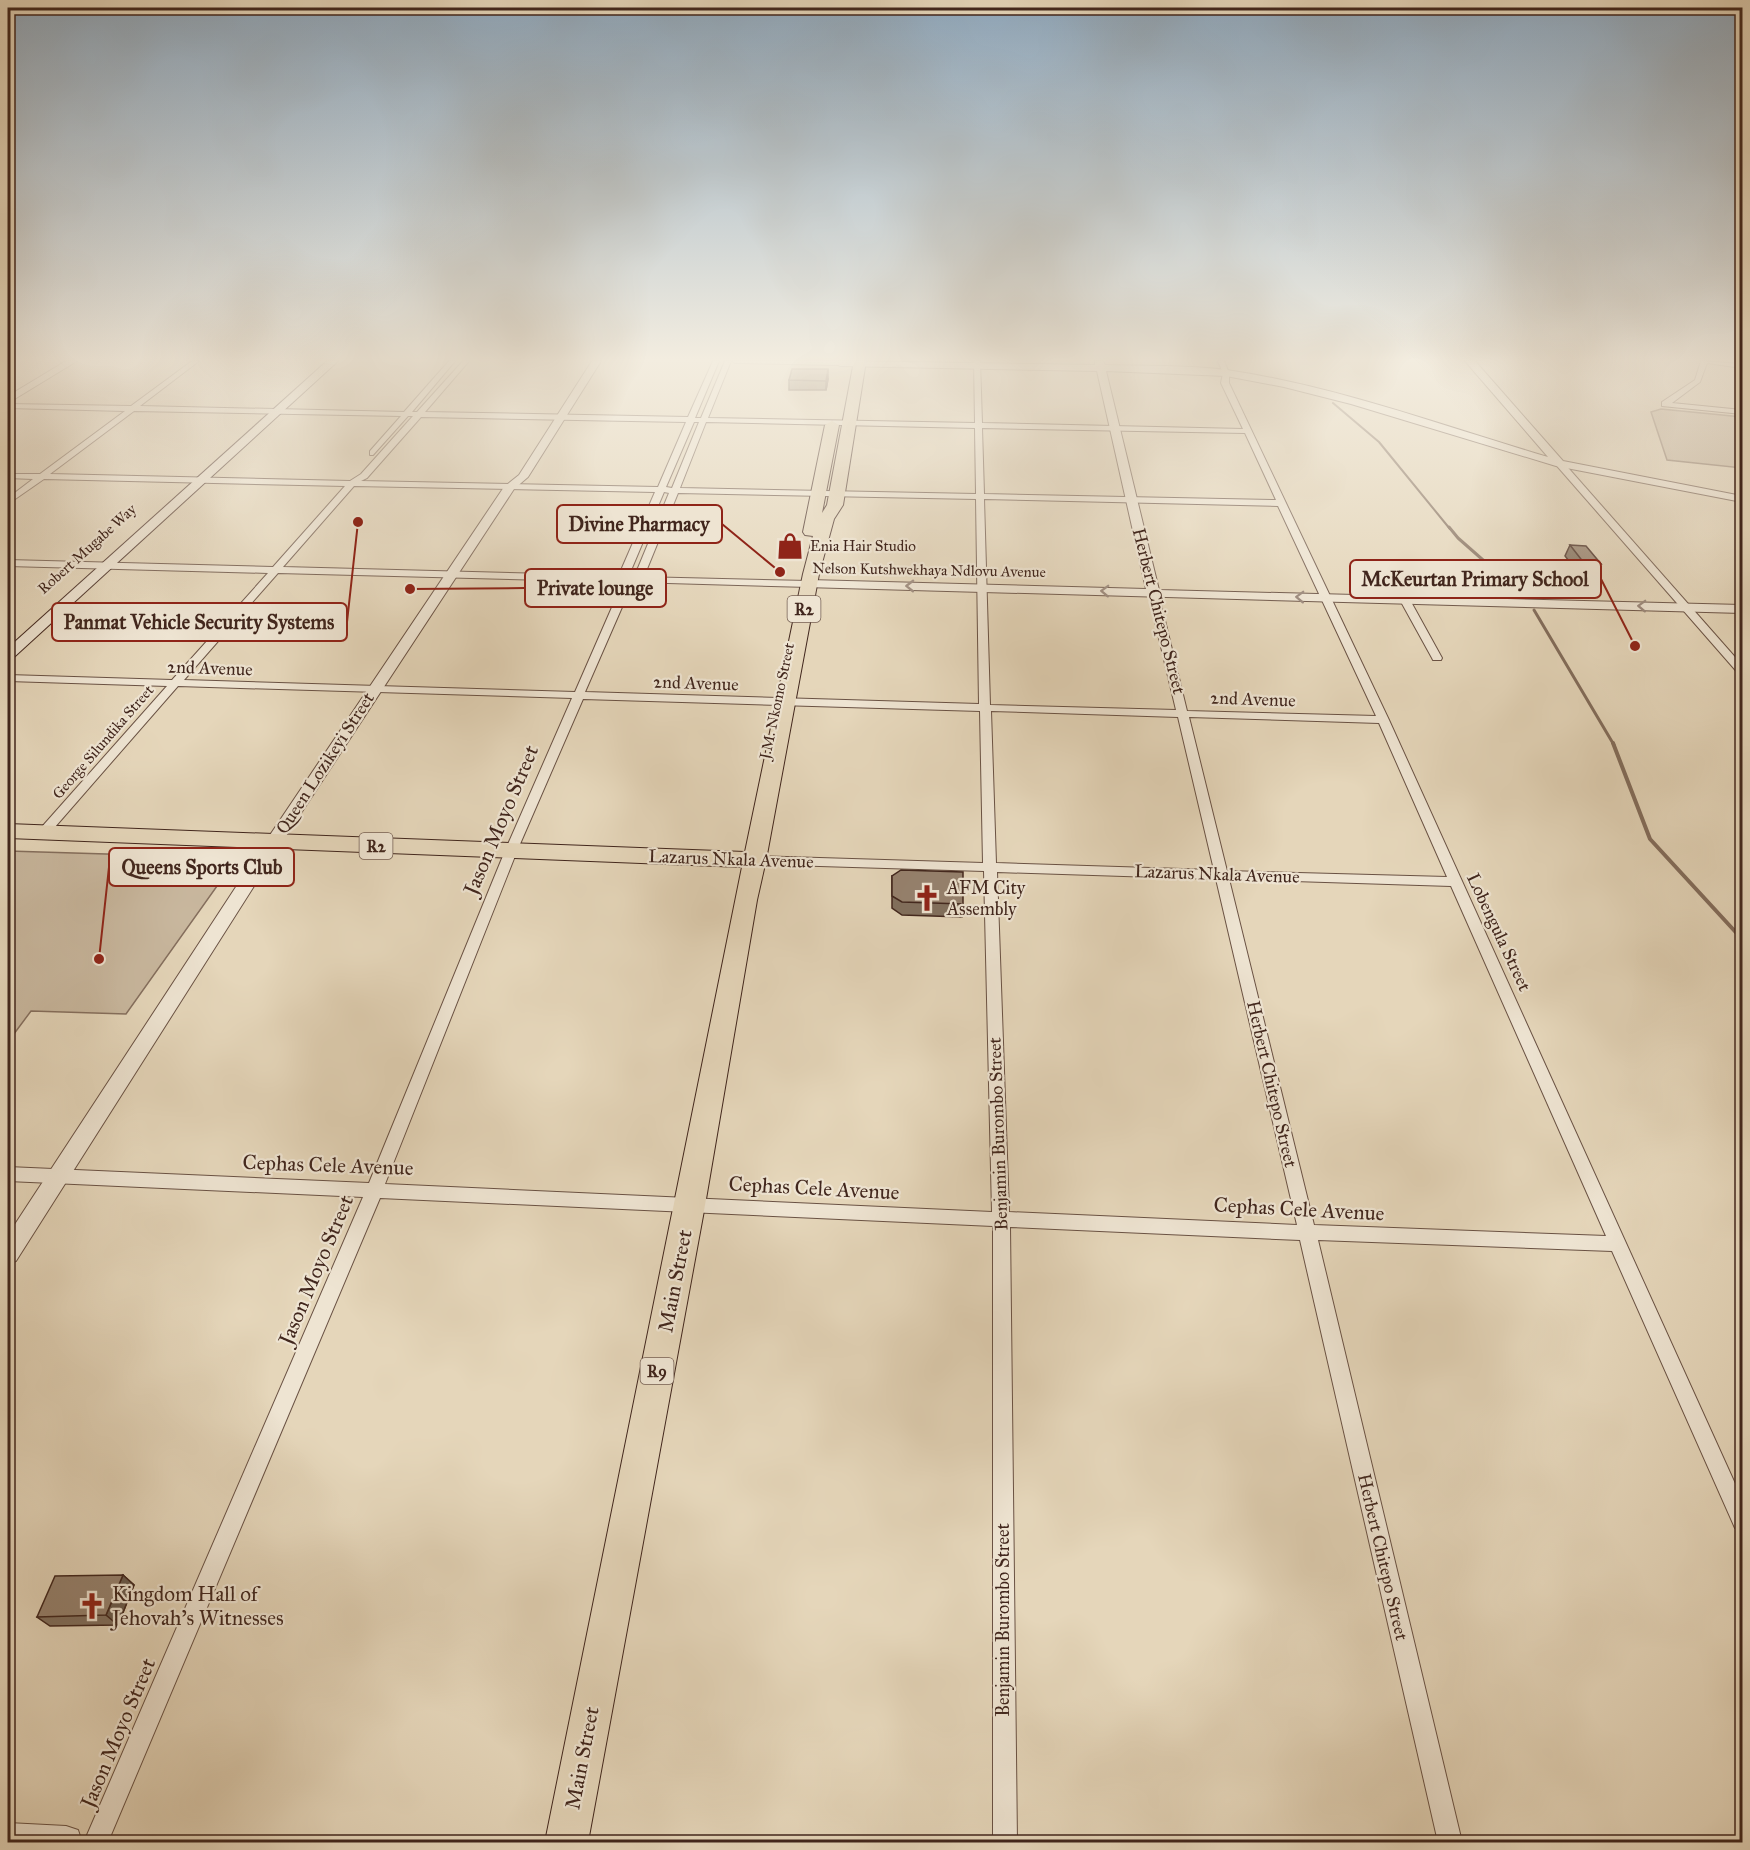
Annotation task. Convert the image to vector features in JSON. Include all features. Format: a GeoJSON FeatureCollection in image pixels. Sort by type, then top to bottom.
{"type":"FeatureCollection","features":[{"type":"Feature","properties":{"kind":"highway","name":"J.M. Nkomo Street"},"geometry":{"type":"LineString","coordinates":[[749,860],[805,584],[828,494],[836,447]]}},
{"type":"Feature","properties":{"kind":"highway","name":"Lazarus Nkala Avenue"},"geometry":{"type":"LineString","coordinates":[[8,831],[749,860]]}},
{"type":"Feature","properties":{"kind":"highway","name":"Main Street"},"geometry":{"type":"LineString","coordinates":[[566,1842],[690,1205],[745,900],[749,860]]}},
{"type":"Feature","properties":{"kind":"main road","name":"Robert Mugabe Way"},"geometry":{"type":"LineString","coordinates":[[8,642],[99,565],[231,447]]}},
{"type":"Feature","properties":{"kind":"main road","name":"Robert Mugabe Way"},"geometry":{"type":"LineString","coordinates":[[8,655],[99,565]]}},
{"type":"Feature","properties":{"kind":"street"},"geometry":{"type":"LineString","coordinates":[[8,502],[82,447]]}},
{"type":"Feature","properties":{"kind":"street","name":"George Silundika Street"},"geometry":{"type":"LineString","coordinates":[[352,483],[352,477],[377,447]]}},
{"type":"Feature","properties":{"kind":"street","name":"George Silundika Street"},"geometry":{"type":"LineString","coordinates":[[44,832],[352,483],[365,476],[390,447]]}},
{"type":"Feature","properties":{"kind":"street"},"geometry":{"type":"LineString","coordinates":[[510,487],[509,477],[528,447]]}},
{"type":"Feature","properties":{"kind":"street"},"geometry":{"type":"LineString","coordinates":[[510,487],[523,477],[541,447]]}},
{"type":"Feature","properties":{"kind":"street","name":"Jason Moyo Street"},"geometry":{"type":"LineString","coordinates":[[629,580],[627,568],[679,447]]}},
{"type":"Feature","properties":{"kind":"street","name":"Jason Moyo Street"},"geometry":{"type":"LineString","coordinates":[[96,1842],[375,1189],[511,851],[629,580],[642,569],[692,447]]}},
{"type":"Feature","properties":{"kind":"street","name":"Benjamin Burombo Street"},"geometry":{"type":"LineString","coordinates":[[980,447],[984,708],[1001,1219],[1005,1842]]}},
{"type":"Feature","properties":{"kind":"street","name":"Herbert Chitepo Street"},"geometry":{"type":"LineString","coordinates":[[1120,447],[1450,1842]]}},
{"type":"Feature","properties":{"kind":"street","name":"Lobengula Street"},"geometry":{"type":"LineString","coordinates":[[1255,447],[1383,720],[1743,1521]]}},
{"type":"Feature","properties":{"kind":"street"},"geometry":{"type":"LineString","coordinates":[[1499,447],[1560,464],[1743,499]]}},
{"type":"Feature","properties":{"kind":"street"},"geometry":{"type":"LineString","coordinates":[[1507,447],[1526,447]]}},
{"type":"Feature","properties":{"kind":"street"},"geometry":{"type":"LineString","coordinates":[[1544,447],[1743,671]]}},
{"type":"Feature","properties":{"kind":"street"},"geometry":{"type":"LineString","coordinates":[[8,476],[1280,503]]}},
{"type":"Feature","properties":{"kind":"street","name":"Queen Lozikeyi Street"},"geometry":{"type":"LineString","coordinates":[[8,1254],[274,842],[510,487]]}},
{"type":"Feature","properties":{"kind":"street","name":"Nelson Kutshwekhaya Ndlovu Avenue"},"geometry":{"type":"LineString","coordinates":[[8,563],[1743,609]]}},
{"type":"Feature","properties":{"kind":"street"},"geometry":{"type":"LineString","coordinates":[[1406,600],[1437,658]]}},
{"type":"Feature","properties":{"kind":"street","name":"2nd Avenue"},"geometry":{"type":"LineString","coordinates":[[8,678],[1383,720]]}},
{"type":"Feature","properties":{"kind":"street","name":"Lazarus Nkala Avenue"},"geometry":{"type":"LineString","coordinates":[[749,860],[1455,882]]}},
{"type":"Feature","properties":{"kind":"street","name":"Cephas Cele Avenue"},"geometry":{"type":"LineString","coordinates":[[8,1174],[1001,1219],[1618,1244]]}},
{"type":"Feature","properties":{"kind":"street"},"geometry":{"type":"LineString","coordinates":[[8,1839],[66,1842]]}},
{"type":"Feature","properties":{"kind":"shaded area"},"geometry":{"type":"Polygon","coordinates":[[[1663,447],[1742,447],[1742,468],[1667,460],[1663,447]]]}},
{"type":"Feature","properties":{"kind":"shaded area"},"geometry":{"type":"Polygon","coordinates":[[[8,851],[237,858],[126,1014],[31,1011],[8,1042],[8,851]]]}},
{"type":"Feature","properties":{"kind":"building"},"geometry":{"type":"Polygon","coordinates":[[[1570,545],[1586,546],[1601,564],[1584,563],[1570,545]]]}},
{"type":"Feature","properties":{"kind":"building"},"geometry":{"type":"Polygon","coordinates":[[[901,870],[963,872],[963,904],[902,902],[892,896],[892,876],[901,870]]]}},
{"type":"Feature","properties":{"kind":"building"},"geometry":{"type":"Polygon","coordinates":[[[123,1575],[106,1615],[37,1617],[55,1576],[123,1575]]]}},
{"type":"Feature","properties":{"kind":"waterway"},"geometry":{"type":"LineString","coordinates":[[1383,447],[1450,529]]}},
{"type":"Feature","properties":{"kind":"waterway"},"geometry":{"type":"LineString","coordinates":[[1449,527],[1458,538],[1516,589]]}},
{"type":"Feature","properties":{"kind":"waterway"},"geometry":{"type":"LineString","coordinates":[[1534,610],[1613,744]]}},
{"type":"Feature","properties":{"kind":"waterway"},"geometry":{"type":"LineString","coordinates":[[1613,744],[1650,839],[1742,939]]}},
{"type":"Feature","properties":{"kind":"place","name":"Panmat Vehicle Security Systems"},"geometry":{"type":"Point","coordinates":[358,522]}},
{"type":"Feature","properties":{"kind":"place","name":"Enia Hair Studio"},"geometry":{"type":"Point","coordinates":[790,546]}},
{"type":"Feature","properties":{"kind":"place","name":"Divine Pharmacy"},"geometry":{"type":"Point","coordinates":[780,572]}},
{"type":"Feature","properties":{"kind":"place","name":"Private lounge"},"geometry":{"type":"Point","coordinates":[410,589]}},
{"type":"Feature","properties":{"kind":"place","name":"McKeurtan Primary School"},"geometry":{"type":"Point","coordinates":[1635,646]}},
{"type":"Feature","properties":{"kind":"place","name":"AFM City Assembly"},"geometry":{"type":"Point","coordinates":[927,898]}},
{"type":"Feature","properties":{"kind":"place","name":"Queens Sports Club"},"geometry":{"type":"Point","coordinates":[99,959]}},
{"type":"Feature","properties":{"kind":"place","name":"Kingdom Hall of Jehovah's Witnesses"},"geometry":{"type":"Point","coordinates":[92,1606]}}]}
